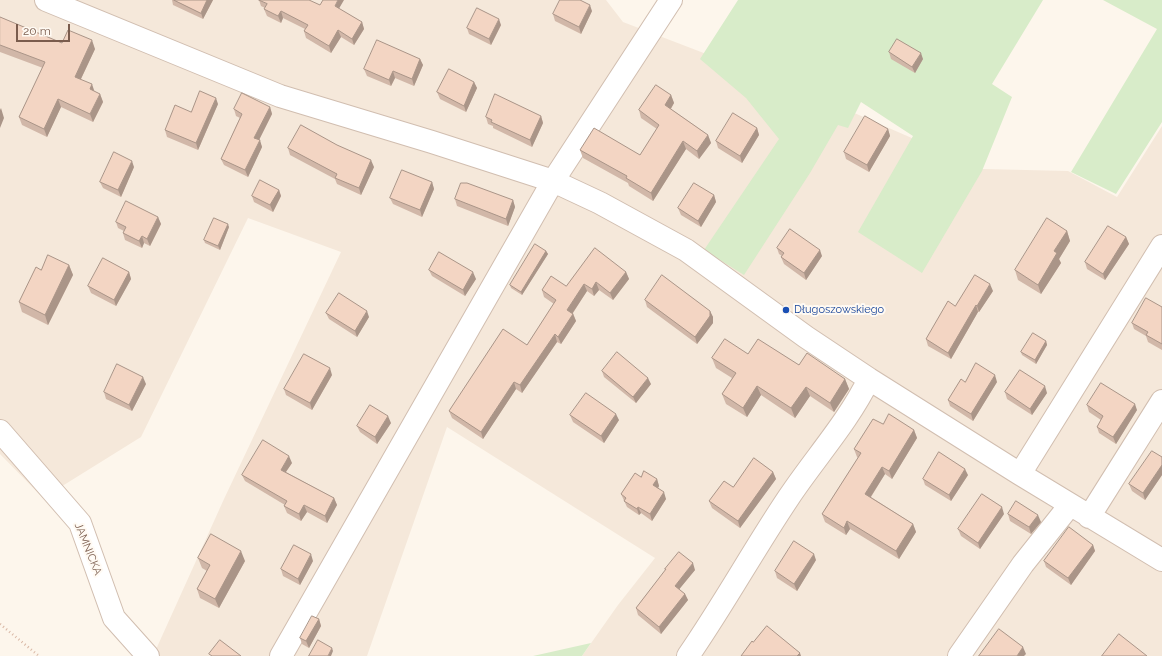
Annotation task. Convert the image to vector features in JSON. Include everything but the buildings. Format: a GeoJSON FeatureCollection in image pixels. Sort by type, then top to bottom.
{"type":"FeatureCollection","features":[{"type":"Feature","properties":{"kind":"street"},"geometry":{"type":"LineString","coordinates":[[46,0],[280,96],[432,142],[553,181],[600,202],[686,250],[806,337],[869,379],[1089,517],[1162,560]]}},
{"type":"Feature","properties":{"kind":"street"},"geometry":{"type":"LineString","coordinates":[[281,656],[553,181],[671,0]]}},
{"type":"Feature","properties":{"kind":"street"},"geometry":{"type":"LineString","coordinates":[[1020,474],[1162,246]]}},
{"type":"Feature","properties":{"kind":"street"},"geometry":{"type":"LineString","coordinates":[[688,656],[708,627],[789,497],[860,398],[869,379]]}},
{"type":"Feature","properties":{"kind":"street"},"geometry":{"type":"LineString","coordinates":[[1089,517],[1162,401]]}},
{"type":"Feature","properties":{"kind":"street","name":"JAMNICKA"},"geometry":{"type":"LineString","coordinates":[[0,431],[80,523],[114,618],[148,656]]}},
{"type":"Feature","properties":{"kind":"street"},"geometry":{"type":"LineString","coordinates":[[959,656],[1023,564],[1070,505]]}},
{"type":"Feature","properties":{"kind":"path"},"geometry":{"type":"LineString","coordinates":[[0,624],[40,656]]}},
{"type":"Feature","properties":{"kind":"shaded area"},"geometry":{"type":"Polygon","coordinates":[[[0,0],[606,0],[623,22],[813,95],[983,169],[1068,171],[1117,197],[1162,126],[1162,656],[582,656],[618,605],[655,558],[447,427],[367,656],[153,656],[224,499],[341,252],[248,218],[141,437],[43,498],[0,454],[0,0]]]}},
{"type":"Feature","properties":{"kind":"green space"},"geometry":{"type":"Polygon","coordinates":[[[738,0],[1043,0],[992,84],[1012,97],[982,171],[922,273],[858,232],[913,136],[861,102],[848,128],[838,125],[810,173],[744,275],[704,250],[779,139],[746,98],[700,59],[738,0]]]}},
{"type":"Feature","properties":{"kind":"green space"},"geometry":{"type":"Polygon","coordinates":[[[1103,0],[1162,0],[1162,122],[1116,194],[1071,172],[1157,29],[1103,0]]]}},
{"type":"Feature","properties":{"kind":"green space"},"geometry":{"type":"Polygon","coordinates":[[[591,643],[582,656],[533,656],[591,643]]]}},
{"type":"Feature","properties":{"kind":"place","name":"Długoszowskiego"},"geometry":{"type":"Point","coordinates":[786,310]}}]}
